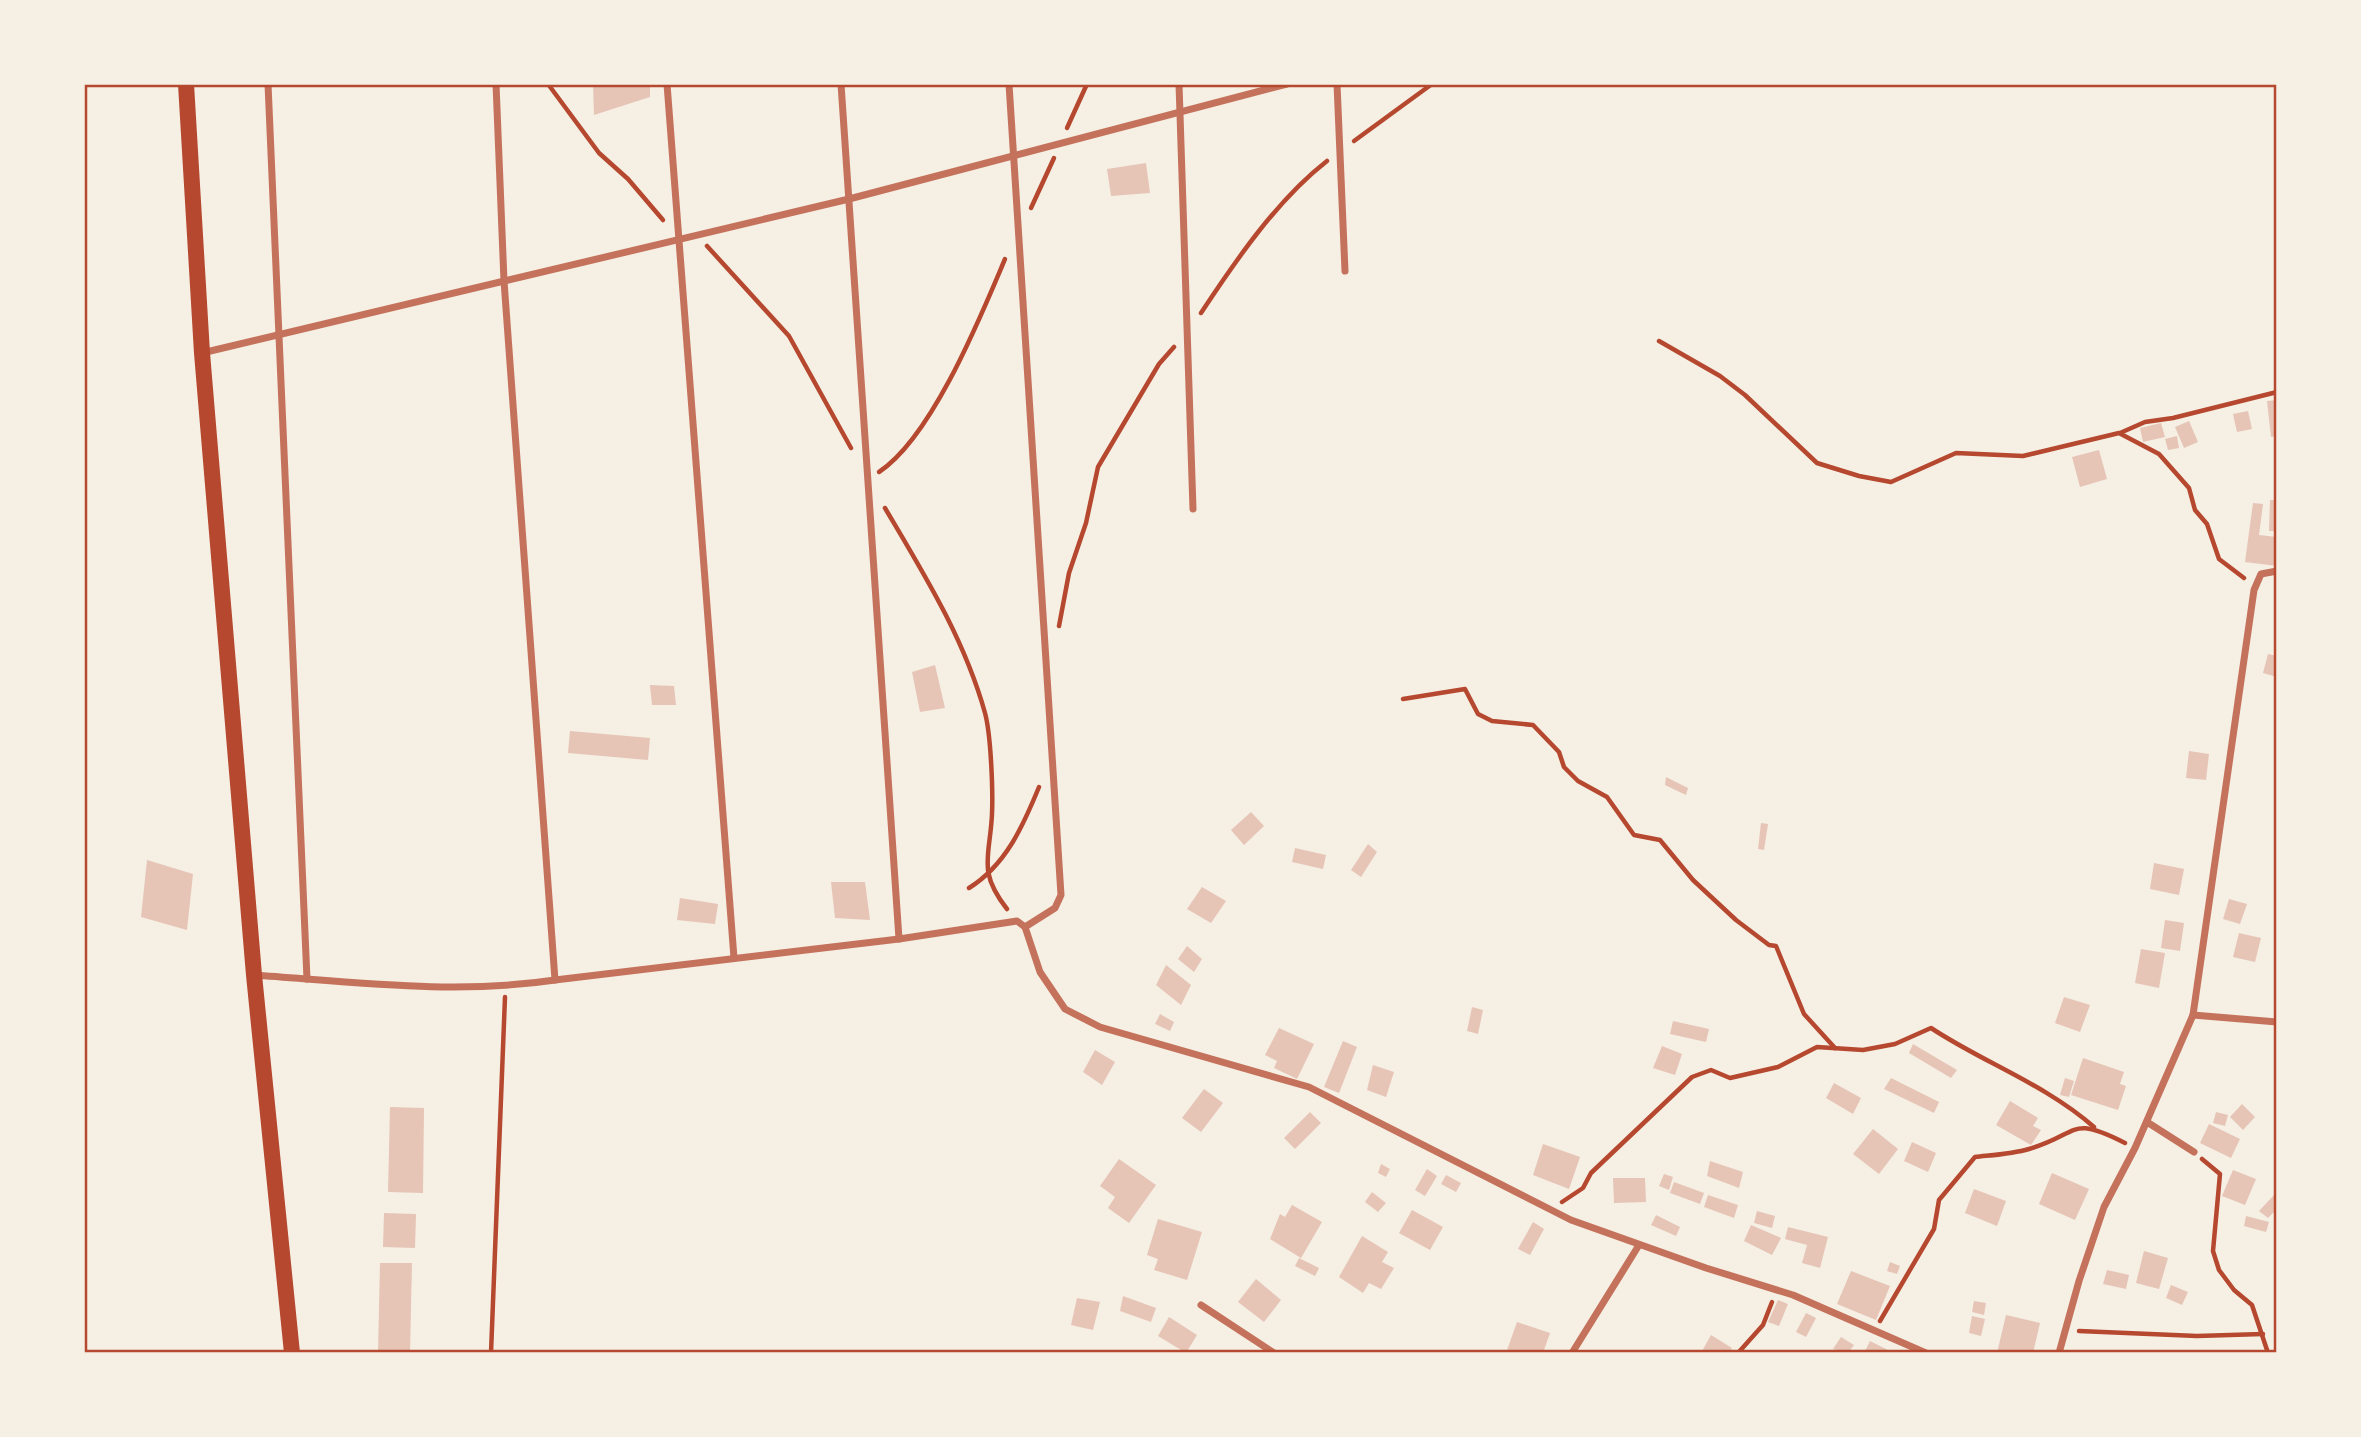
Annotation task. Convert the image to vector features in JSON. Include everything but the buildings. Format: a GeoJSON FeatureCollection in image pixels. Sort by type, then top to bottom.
{"type":"FeatureCollection","features":[{"type":"Feature","properties":{"kind":"main road"},"geometry":{"type":"LineString","coordinates":[[186,84],[202,353],[217,503],[254,975],[292,1353]]}},
{"type":"Feature","properties":{"kind":"street"},"geometry":{"type":"LineString","coordinates":[[268,84],[307,979]]}},
{"type":"Feature","properties":{"kind":"street"},"geometry":{"type":"LineString","coordinates":[[496,84],[504,281],[555,980]]}},
{"type":"Feature","properties":{"kind":"street"},"geometry":{"type":"LineString","coordinates":[[667,84],[734,958]]}},
{"type":"Feature","properties":{"kind":"street"},"geometry":{"type":"LineString","coordinates":[[841,84],[899,939]]}},
{"type":"Feature","properties":{"kind":"street"},"geometry":{"type":"LineString","coordinates":[[1009,84],[1061,895],[1055,908],[1026,928]]}},
{"type":"Feature","properties":{"kind":"street"},"geometry":{"type":"LineString","coordinates":[[1179,84],[1194,509]]}},
{"type":"Feature","properties":{"kind":"street"},"geometry":{"type":"LineString","coordinates":[[202,353],[849,199],[1287,84]]}},
{"type":"Feature","properties":{"kind":"street"},"geometry":{"type":"LineString","coordinates":[[1337,84],[1345,271]]}},
{"type":"Feature","properties":{"kind":"street"},"geometry":{"type":"LineString","coordinates":[[2059,1353],[2104,1207],[2135,1148],[2193,1015],[2253,590],[2261,574],[2277,571]]}},
{"type":"Feature","properties":{"kind":"street"},"geometry":{"type":"LineString","coordinates":[[254,975],[506,987],[899,939],[1017,921],[1026,928],[1040,972],[1065,1009],[1100,1027],[1309,1087],[1533,1203],[1639,1245],[1777,1290],[1926,1353]]}},
{"type":"Feature","properties":{"kind":"street"},"geometry":{"type":"LineString","coordinates":[[2193,1015],[2277,1022]]}},
{"type":"Feature","properties":{"kind":"street"},"geometry":{"type":"LineString","coordinates":[[2147,1122],[2194,1152]]}},
{"type":"Feature","properties":{"kind":"street"},"geometry":{"type":"LineString","coordinates":[[1572,1353],[1639,1245]]}},
{"type":"Feature","properties":{"kind":"street"},"geometry":{"type":"LineString","coordinates":[[1201,1305],[1275,1353]]}},
{"type":"Feature","properties":{"kind":"path"},"geometry":{"type":"LineString","coordinates":[[548,84],[599,153],[628,180],[679,239]]}},
{"type":"Feature","properties":{"kind":"path"},"geometry":{"type":"LineString","coordinates":[[868,479],[898,460],[945,388],[979,322],[1017,231],[1087,84]]}},
{"type":"Feature","properties":{"kind":"path"},"geometry":{"type":"LineString","coordinates":[[1058,631],[1069,573],[1086,523],[1098,467],[1159,364],[1188,332],[1227,273],[1316,170],[1432,84]]}},
{"type":"Feature","properties":{"kind":"path"},"geometry":{"type":"LineString","coordinates":[[697,235],[789,336],[950,619],[986,715],[992,814],[985,863],[994,893],[1017,921]]}},
{"type":"Feature","properties":{"kind":"path"},"geometry":{"type":"LineString","coordinates":[[1659,341],[1720,376],[1745,395],[1817,463],[1891,482],[1913,475],[1956,453],[2023,456],[2119,433],[2145,422],[2173,418],[2277,392]]}},
{"type":"Feature","properties":{"kind":"path"},"geometry":{"type":"LineString","coordinates":[[2119,433],[2159,454],[2189,488],[2195,510],[2207,524],[2219,559],[2243,577],[2253,590]]}},
{"type":"Feature","properties":{"kind":"path"},"geometry":{"type":"LineString","coordinates":[[1404,699],[1465,689],[1478,714],[1492,721],[1533,725],[1559,752],[1564,766],[1578,781],[1607,797],[1634,835],[1660,840],[1693,880],[1736,920],[1769,945],[1776,946],[1804,1014],[1836,1048]]}},
{"type":"Feature","properties":{"kind":"path"},"geometry":{"type":"LineString","coordinates":[[970,888],[989,875],[1022,830],[1040,784]]}},
{"type":"Feature","properties":{"kind":"path"},"geometry":{"type":"LineString","coordinates":[[491,1353],[506,987]]}},
{"type":"Feature","properties":{"kind":"path"},"geometry":{"type":"LineString","coordinates":[[1533,1203],[1559,1204],[1583,1188],[1591,1173],[1692,1077],[1711,1070],[1730,1078],[1778,1067],[1817,1047],[1863,1050],[1895,1044],[1931,1028],[1965,1050],[2067,1103],[2094,1127],[2135,1148]]}},
{"type":"Feature","properties":{"kind":"path"},"geometry":{"type":"LineString","coordinates":[[1875,1331],[1891,1298],[1934,1229],[1939,1200],[1975,1157],[2030,1149],[2074,1128],[2094,1127]]}},
{"type":"Feature","properties":{"kind":"path"},"geometry":{"type":"LineString","coordinates":[[2194,1152],[2220,1174],[2213,1251],[2219,1270],[2234,1290],[2252,1306],[2268,1353]]}},
{"type":"Feature","properties":{"kind":"path"},"geometry":{"type":"LineString","coordinates":[[1738,1353],[1763,1325],[1777,1290]]}},
{"type":"Feature","properties":{"kind":"path"},"geometry":{"type":"LineString","coordinates":[[2066,1328],[2090,1334],[2263,1334]]}}]}
